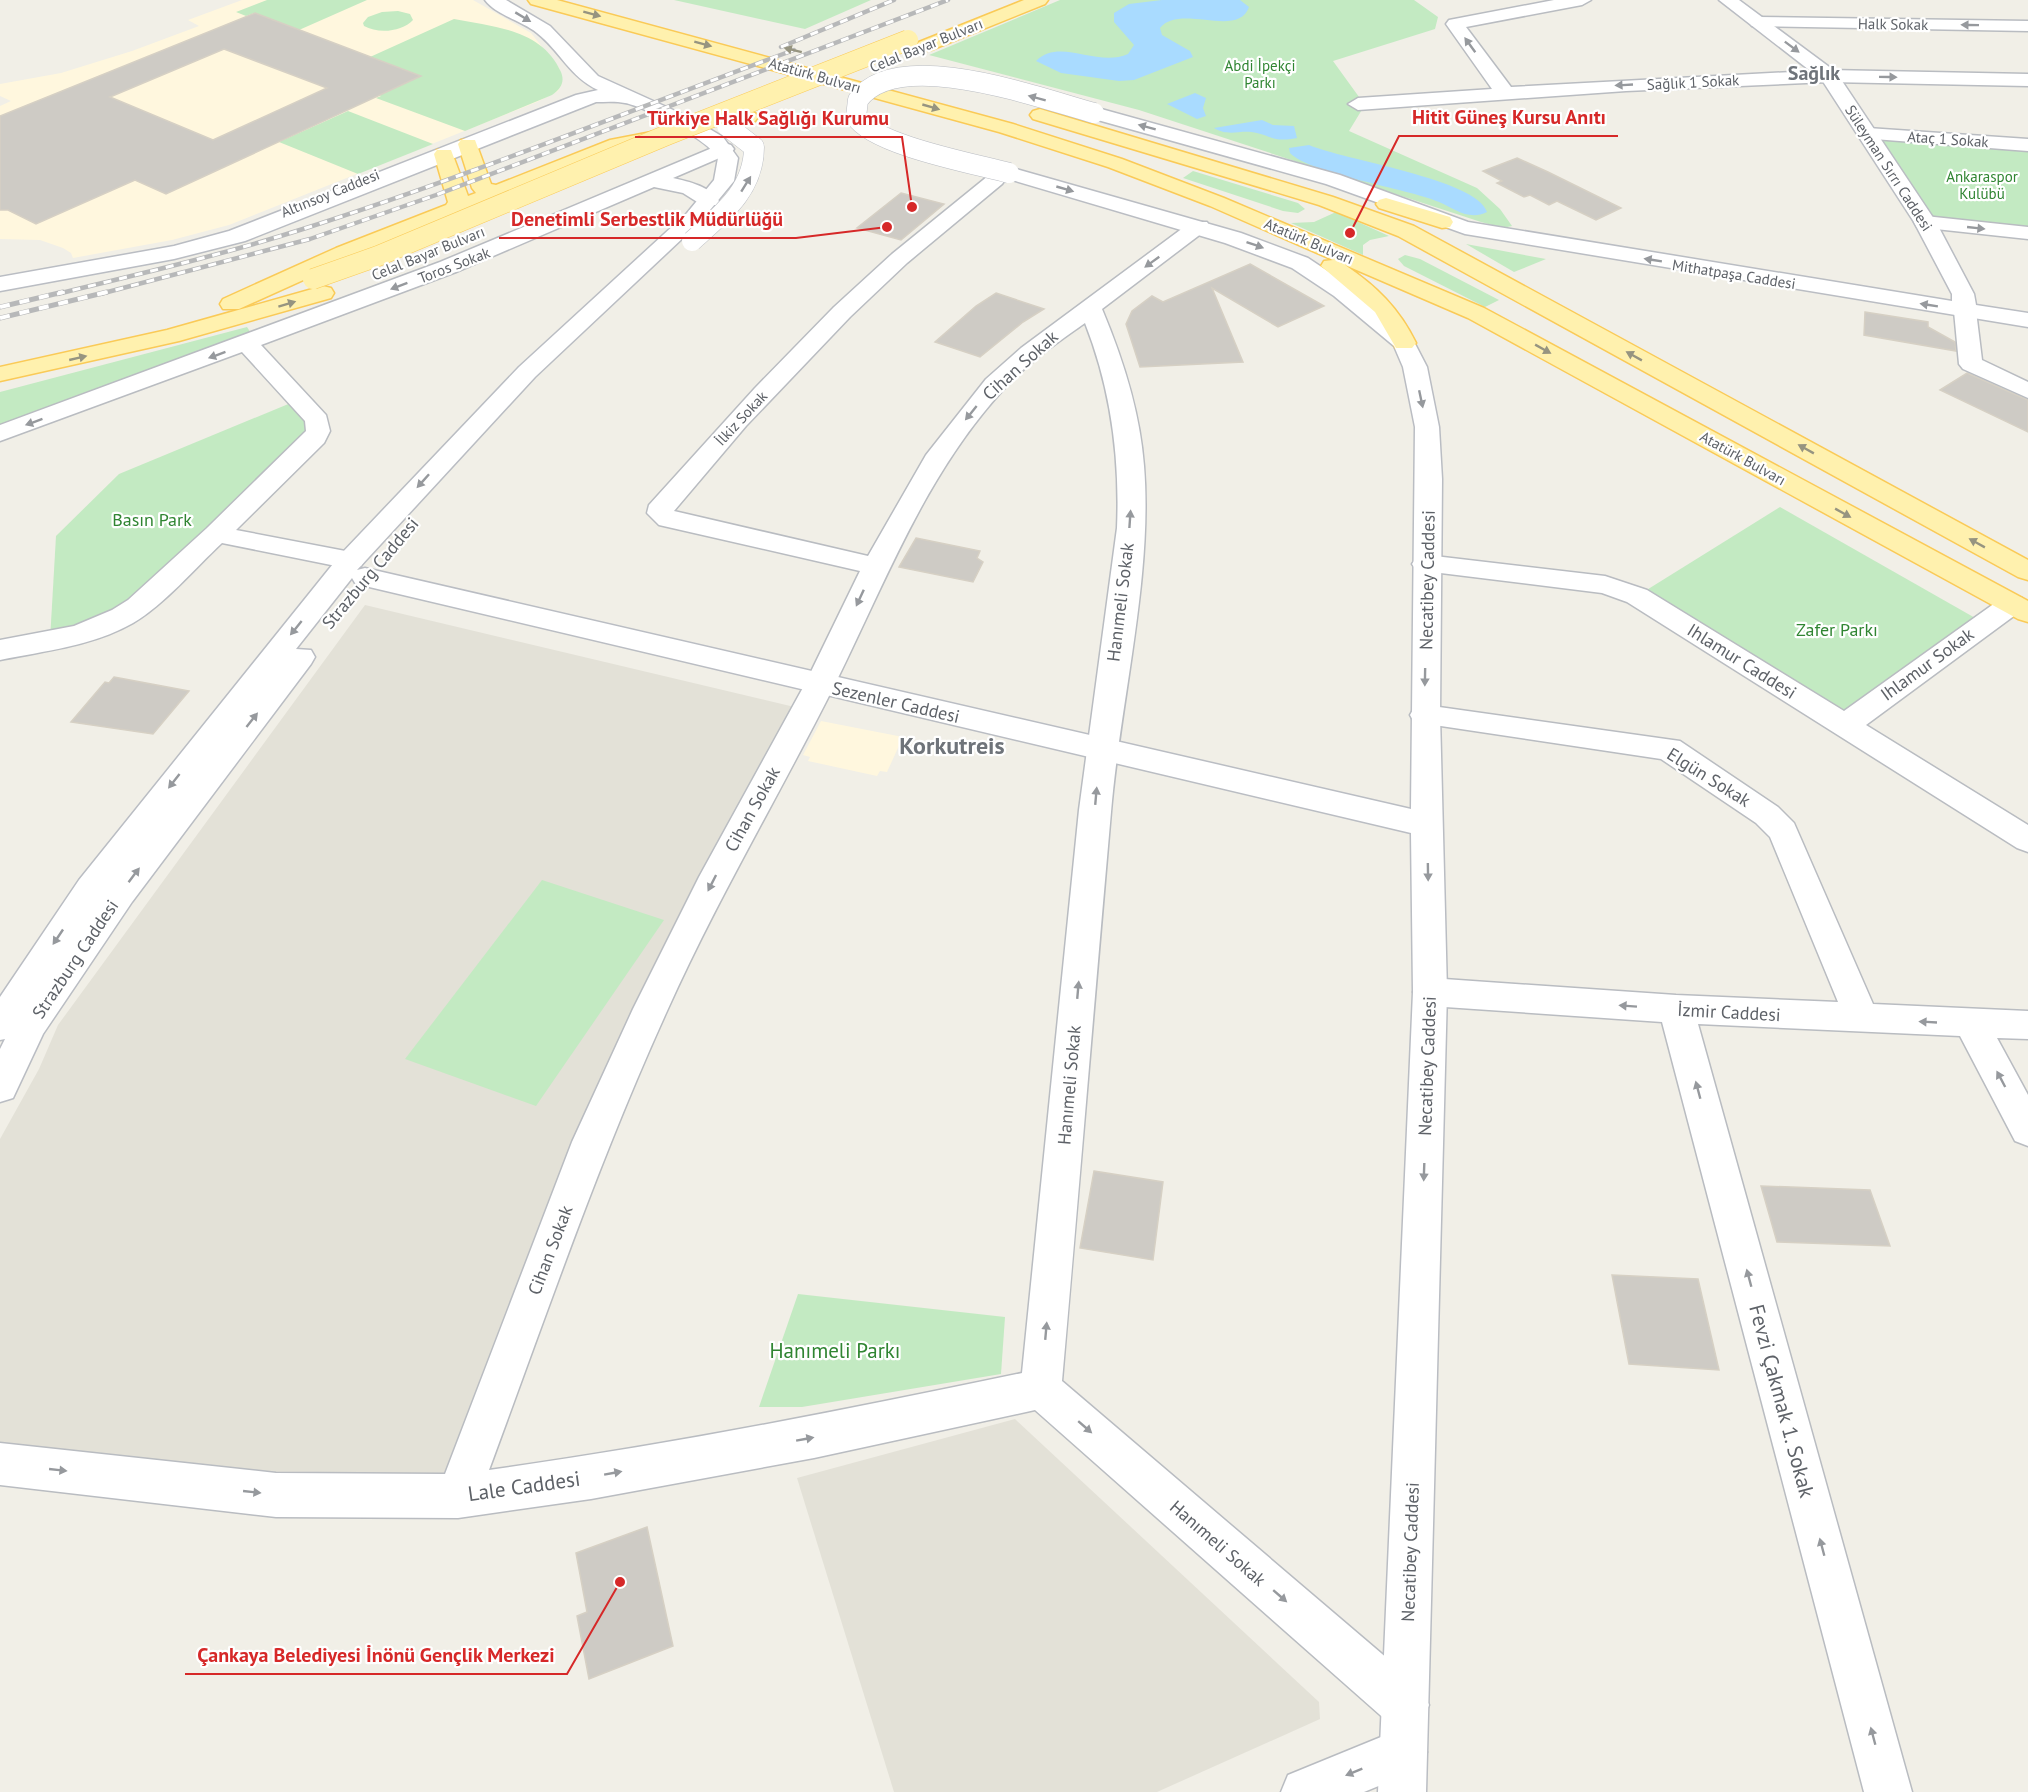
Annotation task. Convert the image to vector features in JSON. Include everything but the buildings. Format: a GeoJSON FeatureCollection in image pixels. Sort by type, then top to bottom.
{"type":"FeatureCollection","features":[{"type":"Feature","properties":{"kind":"main road","name":"Atatürk Bulvarı"},"geometry":{"type":"LineString","coordinates":[[537,0],[1006,128],[1115,163],[1285,231],[1476,314],[2020,609]]}},
{"type":"Feature","properties":{"kind":"main road","name":"Atatürk Bulvarı"},"geometry":{"type":"LineString","coordinates":[[600,0],[763,43]]}},
{"type":"Feature","properties":{"kind":"main road","name":"Celal Bayar Bulvarı"},"geometry":{"type":"LineString","coordinates":[[0,355],[132,330],[231,304],[392,269],[721,130],[1008,0]]}},
{"type":"Feature","properties":{"kind":"main road","name":"Celal Bayar Bulvarı"},"geometry":{"type":"LineString","coordinates":[[917,43],[1040,0]]}},
{"type":"Feature","properties":{"kind":"main road","name":"Atatürk Bulvarı"},"geometry":{"type":"LineString","coordinates":[[812,55],[1140,144],[1326,201],[1393,226],[2028,571]]}},
{"type":"Feature","properties":{"kind":"main road"},"geometry":{"type":"LineString","coordinates":[[231,304],[344,253],[581,158],[669,126]]}},
{"type":"Feature","properties":{"kind":"main road","name":"Celal Bayar Bulvarı"},"geometry":{"type":"LineString","coordinates":[[0,374],[171,336],[318,286],[669,126]]}},
{"type":"Feature","properties":{"kind":"main road"},"geometry":{"type":"LineString","coordinates":[[1140,144],[1185,148],[1215,155],[1442,222]]}},
{"type":"Feature","properties":{"kind":"main road"},"geometry":{"type":"LineString","coordinates":[[453,147],[483,188],[498,192]]}},
{"type":"Feature","properties":{"kind":"main road"},"geometry":{"type":"LineString","coordinates":[[452,211],[459,202],[453,147]]}},
{"type":"Feature","properties":{"kind":"main road"},"geometry":{"type":"LineString","coordinates":[[1115,163],[1218,191],[1286,217],[1306,218],[1315,211],[1309,203],[1225,170]]}},
{"type":"Feature","properties":{"kind":"main road"},"geometry":{"type":"LineString","coordinates":[[1285,231],[1374,296],[1392,317],[1404,343]]}},
{"type":"Feature","properties":{"kind":"main road"},"geometry":{"type":"LineString","coordinates":[[1476,314],[1382,262],[1375,254],[1381,247],[1411,247],[1522,295]]}},
{"type":"Feature","properties":{"kind":"street"},"geometry":{"type":"LineString","coordinates":[[494,0],[544,30],[582,74]]}},
{"type":"Feature","properties":{"kind":"street"},"geometry":{"type":"LineString","coordinates":[[1505,93],[1455,24],[1582,0]]}},
{"type":"Feature","properties":{"kind":"street","name":"Süleyman Sırrı Caddesi"},"geometry":{"type":"LineString","coordinates":[[1728,0],[1829,76],[1925,222],[1963,294],[1971,364],[2028,391]]}},
{"type":"Feature","properties":{"kind":"street","name":"Halk Sokak"},"geometry":{"type":"LineString","coordinates":[[1758,22],[2028,26]]}},
{"type":"Feature","properties":{"kind":"street","name":"Altınsoy Caddesi"},"geometry":{"type":"LineString","coordinates":[[0,284],[174,252],[237,236],[453,147],[573,94],[581,85],[582,74],[631,98],[669,126]]}},
{"type":"Feature","properties":{"kind":"street","name":"Mithatpaşa Caddesi"},"geometry":{"type":"LineString","coordinates":[[1002,176],[871,130],[857,120],[855,114],[857,101],[868,90],[887,81],[931,76],[976,82],[1298,168],[1400,202],[1442,222],[1493,234],[2028,320]]}},
{"type":"Feature","properties":{"kind":"street","name":"Sağlık 1 Sokak"},"geometry":{"type":"LineString","coordinates":[[1358,104],[1505,93],[1829,76],[2028,80]]}},
{"type":"Feature","properties":{"kind":"street","name":"Altınsoy Caddesi"},"geometry":{"type":"LineString","coordinates":[[0,275],[173,245],[234,229],[583,99],[596,96],[631,98]]}},
{"type":"Feature","properties":{"kind":"street","name":"Strazburg Caddesi"},"geometry":{"type":"LineString","coordinates":[[358,568],[544,377],[692,241],[745,188],[751,177],[754,147],[721,130],[701,132],[669,126]]}},
{"type":"Feature","properties":{"kind":"street","name":"Strazburg Caddesi"},"geometry":{"type":"LineString","coordinates":[[0,1087],[14,1026],[120,893],[358,568],[526,372],[709,201],[719,189],[727,171],[728,158],[721,130]]}},
{"type":"Feature","properties":{"kind":"street","name":"Toros Sokak"},"geometry":{"type":"LineString","coordinates":[[0,434],[247,344],[520,239],[652,180],[721,130]]}},
{"type":"Feature","properties":{"kind":"street","name":"Ataç 1 Sokak"},"geometry":{"type":"LineString","coordinates":[[1868,134],[2028,145]]}},
{"type":"Feature","properties":{"kind":"street"},"geometry":{"type":"LineString","coordinates":[[1002,176],[1199,227],[1258,246],[1300,263],[1328,279],[1404,343]]}},
{"type":"Feature","properties":{"kind":"street","name":"İlkiz Sokak"},"geometry":{"type":"LineString","coordinates":[[876,566],[668,519],[660,513],[662,505],[744,413],[829,325],[914,247],[1002,176]]}},
{"type":"Feature","properties":{"kind":"street"},"geometry":{"type":"LineString","coordinates":[[652,180],[690,188],[709,201]]}},
{"type":"Feature","properties":{"kind":"street"},"geometry":{"type":"LineString","coordinates":[[1925,222],[2028,234]]}},
{"type":"Feature","properties":{"kind":"street","name":"Cihan Sokak"},"geometry":{"type":"LineString","coordinates":[[458,1496],[591,1142],[641,1030],[715,877],[820,684],[876,566],[939,455],[995,384],[1029,353],[1199,227]]}},
{"type":"Feature","properties":{"kind":"street","name":"Hanımeli Sokak"},"geometry":{"type":"LineString","coordinates":[[1090,307],[1107,352],[1125,428],[1132,486],[1127,561],[1101,749],[1041,1389],[1405,1705]]}},
{"type":"Feature","properties":{"kind":"street","name":"Necatibey Caddesi"},"geometry":{"type":"LineString","coordinates":[[1403,1772],[1430,992],[1425,715],[1429,479],[1427,427],[1414,367],[1404,343]]}},
{"type":"Feature","properties":{"kind":"street"},"geometry":{"type":"LineString","coordinates":[[0,650],[80,634],[122,617],[138,606],[216,534],[308,445],[318,431],[314,417],[247,344]]}},
{"type":"Feature","properties":{"kind":"street","name":"Sezenler Caddesi"},"geometry":{"type":"LineString","coordinates":[[216,534],[820,684],[1428,825]]}},
{"type":"Feature","properties":{"kind":"street","name":"Ihlamur Caddesi"},"geometry":{"type":"LineString","coordinates":[[1426,564],[1621,589],[1637,596],[2028,840]]}},
{"type":"Feature","properties":{"kind":"street","name":"Ihlamur Sokak"},"geometry":{"type":"LineString","coordinates":[[1844,726],[2020,609]]}},
{"type":"Feature","properties":{"kind":"street","name":"Elgün Sokak"},"geometry":{"type":"LineString","coordinates":[[1425,715],[1670,749],[1767,815],[1784,831],[1862,1018]]}},
{"type":"Feature","properties":{"kind":"street","name":"İzmir Caddesi"},"geometry":{"type":"LineString","coordinates":[[1430,992],[1676,1009],[2028,1025]]}},
{"type":"Feature","properties":{"kind":"street","name":"Fevzi Çakmak 1. Sokak"},"geometry":{"type":"LineString","coordinates":[[1676,1009],[1888,1792]]}},
{"type":"Feature","properties":{"kind":"street"},"geometry":{"type":"LineString","coordinates":[[1971,1024],[2028,1130]]}},
{"type":"Feature","properties":{"kind":"street"},"geometry":{"type":"LineString","coordinates":[[0,1067],[14,1026]]}},
{"type":"Feature","properties":{"kind":"street","name":"Lale Caddesi"},"geometry":{"type":"LineString","coordinates":[[0,1464],[276,1495],[458,1496],[591,1477],[814,1437],[1041,1389]]}},
{"type":"Feature","properties":{"kind":"street"},"geometry":{"type":"LineString","coordinates":[[1305,1792],[1403,1772]]}},
{"type":"Feature","properties":{"kind":"shaded area"},"geometry":{"type":"Polygon","coordinates":[[[242,0],[473,0],[531,33],[559,68],[562,83],[558,91],[537,102],[229,225],[172,240],[73,258],[71,253],[63,248],[40,240],[0,239],[0,106],[11,101],[0,96],[0,84],[61,73],[132,51],[199,26],[188,20],[242,0]]]}},
{"type":"Feature","properties":{"kind":"shaded area"},"geometry":{"type":"Polygon","coordinates":[[[365,605],[807,710],[715,877],[458,1496],[0,1464],[0,1139],[39,1069],[58,1025],[365,605]]]}},
{"type":"Feature","properties":{"kind":"shaded area"},"geometry":{"type":"Polygon","coordinates":[[[821,721],[903,737],[887,772],[880,771],[877,776],[808,761],[810,757],[803,755],[821,721]]]}},
{"type":"Feature","properties":{"kind":"shaded area"},"geometry":{"type":"Polygon","coordinates":[[[1015,1419],[1319,1702],[1320,1719],[1157,1792],[894,1792],[797,1478],[1015,1419]]]}},
{"type":"Feature","properties":{"kind":"green space"},"geometry":{"type":"Polygon","coordinates":[[[267,0],[367,0],[299,30],[254,13],[246,16],[236,12],[267,0]]]}},
{"type":"Feature","properties":{"kind":"green space"},"geometry":{"type":"Polygon","coordinates":[[[674,0],[871,0],[805,29],[674,0]]]}},
{"type":"Feature","properties":{"kind":"green space","name":"Abdi İpekçi Parkı"},"geometry":{"type":"Polygon","coordinates":[[[1060,0],[1414,0],[1438,17],[1435,29],[1333,61],[1367,108],[1363,108],[1349,131],[1477,188],[1500,209],[1512,226],[1503,228],[1481,222],[1139,110],[929,55],[1060,0]]]}},
{"type":"Feature","properties":{"kind":"green space"},"geometry":{"type":"Polygon","coordinates":[[[398,11],[410,14],[413,20],[403,27],[383,31],[364,26],[363,23],[368,17],[382,12],[398,11]]]}},
{"type":"Feature","properties":{"kind":"green space"},"geometry":{"type":"Polygon","coordinates":[[[454,19],[500,28],[529,38],[553,58],[562,76],[560,88],[552,95],[465,131],[376,98],[381,96],[371,91],[396,79],[406,83],[420,76],[370,57],[454,19]]]}},
{"type":"Feature","properties":{"kind":"green space"},"geometry":{"type":"Polygon","coordinates":[[[348,111],[433,144],[358,174],[279,142],[348,111]]]}},
{"type":"Feature","properties":{"kind":"green space","name":"Ankaraspor Kulübü"},"geometry":{"type":"Polygon","coordinates":[[[1868,134],[2028,145],[2028,233],[1925,222],[1868,134]]]}},
{"type":"Feature","properties":{"kind":"green space"},"geometry":{"type":"Polygon","coordinates":[[[1193,171],[1298,203],[1305,209],[1298,213],[1283,211],[1183,178],[1193,171]]]}},
{"type":"Feature","properties":{"kind":"green space"},"geometry":{"type":"Polygon","coordinates":[[[1336,212],[1389,236],[1370,240],[1363,245],[1363,255],[1291,223],[1314,222],[1336,212]]]}},
{"type":"Feature","properties":{"kind":"green space"},"geometry":{"type":"Polygon","coordinates":[[[1466,244],[1546,259],[1514,272],[1466,244]]]}},
{"type":"Feature","properties":{"kind":"green space"},"geometry":{"type":"Polygon","coordinates":[[[1405,255],[1420,259],[1499,300],[1485,307],[1404,266],[1398,259],[1405,255]]]}},
{"type":"Feature","properties":{"kind":"green space"},"geometry":{"type":"Polygon","coordinates":[[[247,327],[256,341],[0,434],[0,392],[247,327]]]}},
{"type":"Feature","properties":{"kind":"green space","name":"Basın Park"},"geometry":{"type":"Polygon","coordinates":[[[298,400],[317,420],[138,606],[50,640],[56,536],[119,474],[298,400]]]}},
{"type":"Feature","properties":{"kind":"green space","name":"Zafer Parkı"},"geometry":{"type":"Polygon","coordinates":[[[1780,507],[1984,623],[1844,726],[1637,596],[1780,507]]]}},
{"type":"Feature","properties":{"kind":"green space"},"geometry":{"type":"Polygon","coordinates":[[[542,880],[664,920],[536,1106],[405,1059],[542,880]]]}},
{"type":"Feature","properties":{"kind":"green space","name":"Hanımeli Parkı"},"geometry":{"type":"Polygon","coordinates":[[[798,1294],[1005,1317],[1001,1374],[802,1407],[759,1407],[798,1294]]]}},
{"type":"Feature","properties":{"kind":"water"},"geometry":{"type":"Polygon","coordinates":[[[1162,0],[1240,0],[1249,7],[1243,16],[1233,20],[1181,19],[1169,21],[1160,28],[1162,35],[1190,51],[1193,57],[1134,80],[1119,81],[1061,73],[1036,61],[1046,54],[1056,52],[1104,58],[1128,54],[1134,45],[1114,22],[1114,13],[1129,4],[1162,0]]]}},
{"type":"Feature","properties":{"kind":"water"},"geometry":{"type":"Polygon","coordinates":[[[1195,93],[1206,98],[1203,108],[1206,116],[1197,119],[1167,104],[1195,93]]]}},
{"type":"Feature","properties":{"kind":"water"},"geometry":{"type":"Polygon","coordinates":[[[1262,120],[1273,125],[1294,126],[1297,138],[1277,139],[1258,133],[1228,133],[1214,128],[1262,120]]]}},
{"type":"Feature","properties":{"kind":"water"},"geometry":{"type":"Polygon","coordinates":[[[1309,145],[1435,180],[1478,200],[1487,212],[1468,215],[1424,197],[1317,168],[1290,153],[1289,148],[1309,145]]]}},
{"type":"Feature","properties":{"kind":"railway"},"geometry":{"type":"LineString","coordinates":[[781,47],[894,0]]}},
{"type":"Feature","properties":{"kind":"railway"},"geometry":{"type":"LineString","coordinates":[[100,294],[310,239],[436,195],[948,0]]}},
{"type":"Feature","properties":{"kind":"railway"},"geometry":{"type":"LineString","coordinates":[[57,294],[242,247],[365,209],[794,50]]}},
{"type":"Feature","properties":{"kind":"railway"},"geometry":{"type":"LineString","coordinates":[[0,307],[63,292]]}},
{"type":"Feature","properties":{"kind":"railway"},"geometry":{"type":"LineString","coordinates":[[0,318],[107,292]]}},
{"type":"Feature","properties":{"kind":"place","name":"Türkiye Halk Sağlığı Kurumu"},"geometry":{"type":"Point","coordinates":[912,207]}},
{"type":"Feature","properties":{"kind":"place","name":"Denetimli Serbestlik Müdürlüğü"},"geometry":{"type":"Point","coordinates":[887,227]}},
{"type":"Feature","properties":{"kind":"place","name":"Hitit Güneş Kursu Anıtı"},"geometry":{"type":"Point","coordinates":[1350,233]}},
{"type":"Feature","properties":{"kind":"place","name":"Çankaya Belediyesi İnönü Gençlik Merkezi"},"geometry":{"type":"Point","coordinates":[620,1582]}},
{"type":"Feature","properties":{"kind":"district","name":"Sağlık"},"geometry":{"type":"Point","coordinates":[1814,73]}},
{"type":"Feature","properties":{"kind":"district","name":"Korkutreis"},"geometry":{"type":"Point","coordinates":[952,745]}}]}
